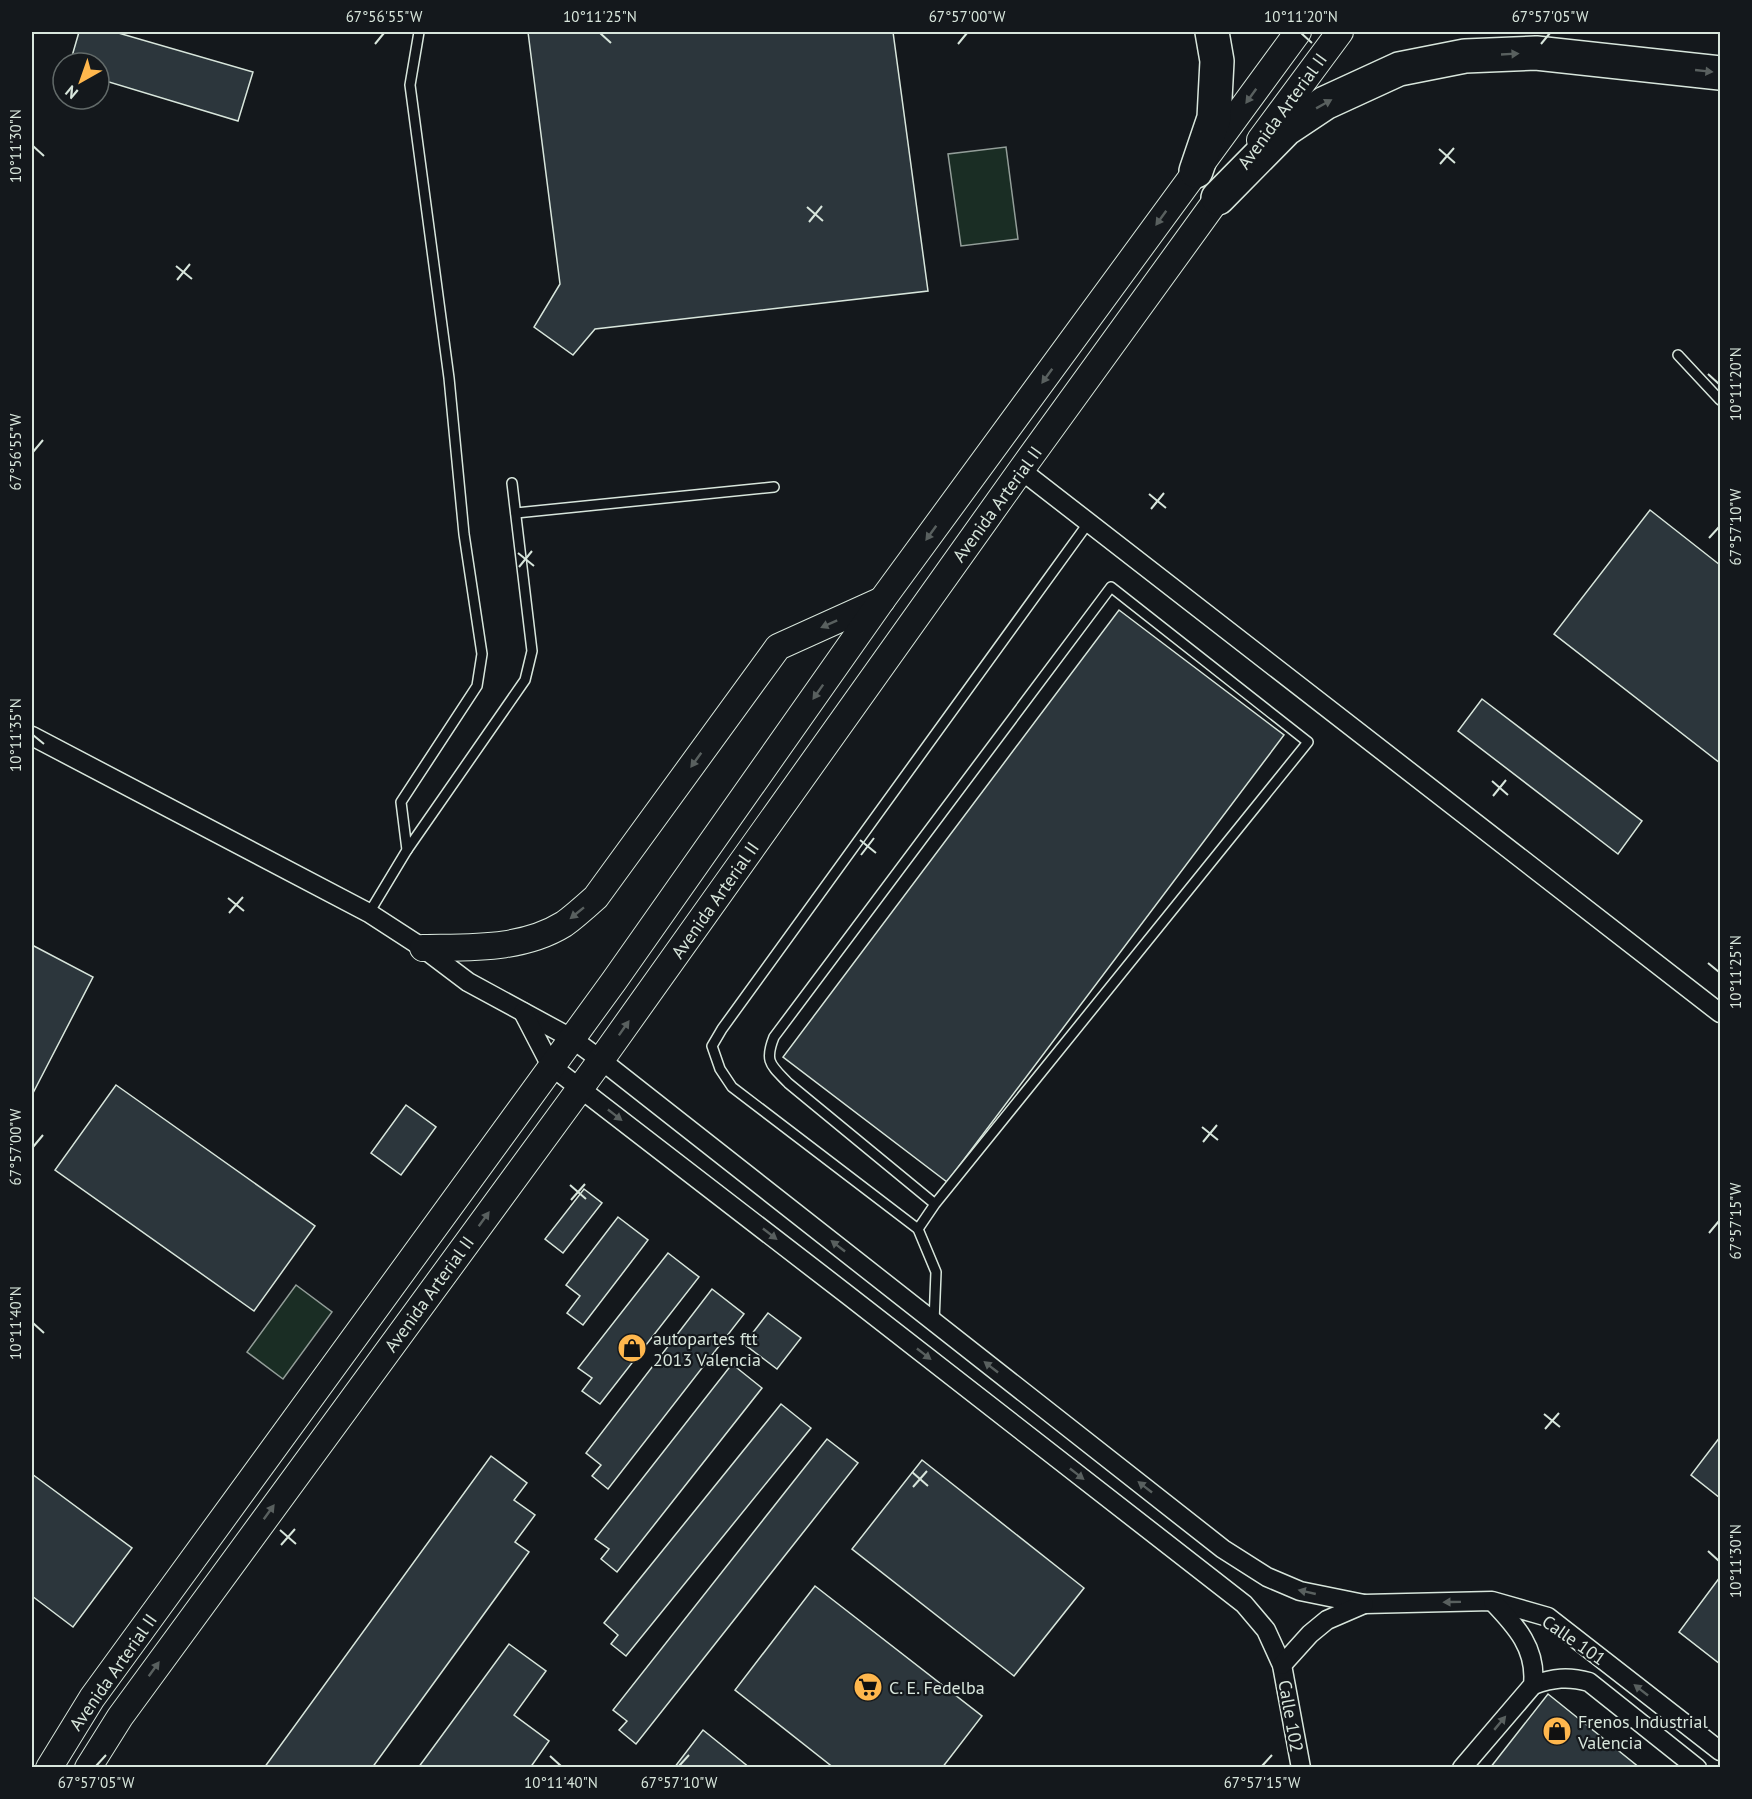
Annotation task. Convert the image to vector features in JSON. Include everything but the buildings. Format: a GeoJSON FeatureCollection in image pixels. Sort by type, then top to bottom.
{"type":"FeatureCollection","features":[{"type":"Feature","properties":{"kind":"highway"},"geometry":{"type":"LineString","coordinates":[[1196,171],[1214,118],[1217,61],[1212,32]]}},
{"type":"Feature","properties":{"kind":"highway"},"geometry":{"type":"LineString","coordinates":[[1218,198],[1286,129],[1325,104],[1399,69],[1465,56],[1536,53],[1720,73]]}},
{"type":"Feature","properties":{"kind":"street","name":"Avenida Arterial II"},"geometry":{"type":"LineString","coordinates":[[49,1767],[92,1698],[614,981],[882,600],[1298,32]]}},
{"type":"Feature","properties":{"kind":"street","name":"Avenida Arterial II"},"geometry":{"type":"LineString","coordinates":[[88,1767],[120,1717],[601,1059],[1021,470],[1340,32]]}},
{"type":"Feature","properties":{"kind":"street"},"geometry":{"type":"LineString","coordinates":[[1021,470],[1720,1013]]}},
{"type":"Feature","properties":{"kind":"street"},"geometry":{"type":"LineString","coordinates":[[423,948],[480,947],[525,942],[564,924],[596,897],[778,647],[882,600]]}},
{"type":"Feature","properties":{"kind":"street"},"geometry":{"type":"LineString","coordinates":[[32,736],[369,913],[423,948],[468,982],[571,1038],[601,1059],[1223,1549],[1267,1577],[1300,1591],[1364,1604]]}},
{"type":"Feature","properties":{"kind":"street"},"geometry":{"type":"LineString","coordinates":[[523,1012],[550,1066]]}},
{"type":"Feature","properties":{"kind":"street","name":"Calle 102"},"geometry":{"type":"LineString","coordinates":[[550,1066],[1244,1604],[1266,1630],[1282,1665],[1301,1767]]}},
{"type":"Feature","properties":{"kind":"street"},"geometry":{"type":"LineString","coordinates":[[1462,1767],[1533,1685],[1535,1668],[1518,1628],[1492,1601]]}},
{"type":"Feature","properties":{"kind":"street","name":"Calle 101"},"geometry":{"type":"LineString","coordinates":[[1364,1604],[1492,1601],[1548,1617],[1720,1751]]}},
{"type":"Feature","properties":{"kind":"street"},"geometry":{"type":"LineString","coordinates":[[1282,1665],[1310,1634],[1327,1620],[1364,1604]]}},
{"type":"Feature","properties":{"kind":"street","name":"Calle 101"},"geometry":{"type":"LineString","coordinates":[[1533,1685],[1553,1678],[1573,1678],[1589,1682],[1697,1767]]}},
{"type":"Feature","properties":{"kind":"lane"},"geometry":{"type":"LineString","coordinates":[[407,850],[401,802],[477,686],[482,654],[464,534],[449,378],[410,85],[419,32]]}},
{"type":"Feature","properties":{"kind":"lane"},"geometry":{"type":"LineString","coordinates":[[1678,355],[1720,400]]}},
{"type":"Feature","properties":{"kind":"lane"},"geometry":{"type":"LineString","coordinates":[[369,913],[407,850],[525,680],[532,651],[512,483]]}},
{"type":"Feature","properties":{"kind":"lane"},"geometry":{"type":"LineString","coordinates":[[516,513],[774,487]]}},
{"type":"Feature","properties":{"kind":"lane"},"geometry":{"type":"LineString","coordinates":[[934,1322],[936,1272],[918,1229],[732,1087],[720,1069],[712,1046],[735,1010],[1089,522]]}},
{"type":"Feature","properties":{"kind":"lane"},"geometry":{"type":"LineString","coordinates":[[918,1229],[935,1204],[1308,742],[1111,586],[774,1037],[768,1051],[771,1066],[788,1083],[935,1204]]}},
{"type":"Feature","properties":{"kind":"green space"},"geometry":{"type":"Polygon","coordinates":[[[1006,147],[1018,239],[961,246],[948,154],[1006,147]]]}},
{"type":"Feature","properties":{"kind":"green space"},"geometry":{"type":"Polygon","coordinates":[[[296,1285],[332,1312],[283,1379],[247,1352],[296,1285]]]}},
{"type":"Feature","properties":{"kind":"place","name":"autopartes ftt 2013 Valencia"},"geometry":{"type":"Point","coordinates":[632,1348]}},
{"type":"Feature","properties":{"kind":"place","name":"C. E. Fedelba"},"geometry":{"type":"Point","coordinates":[868,1687]}},
{"type":"Feature","properties":{"kind":"place","name":"Frenos Industrial Valencia"},"geometry":{"type":"Point","coordinates":[1557,1731]}}]}
